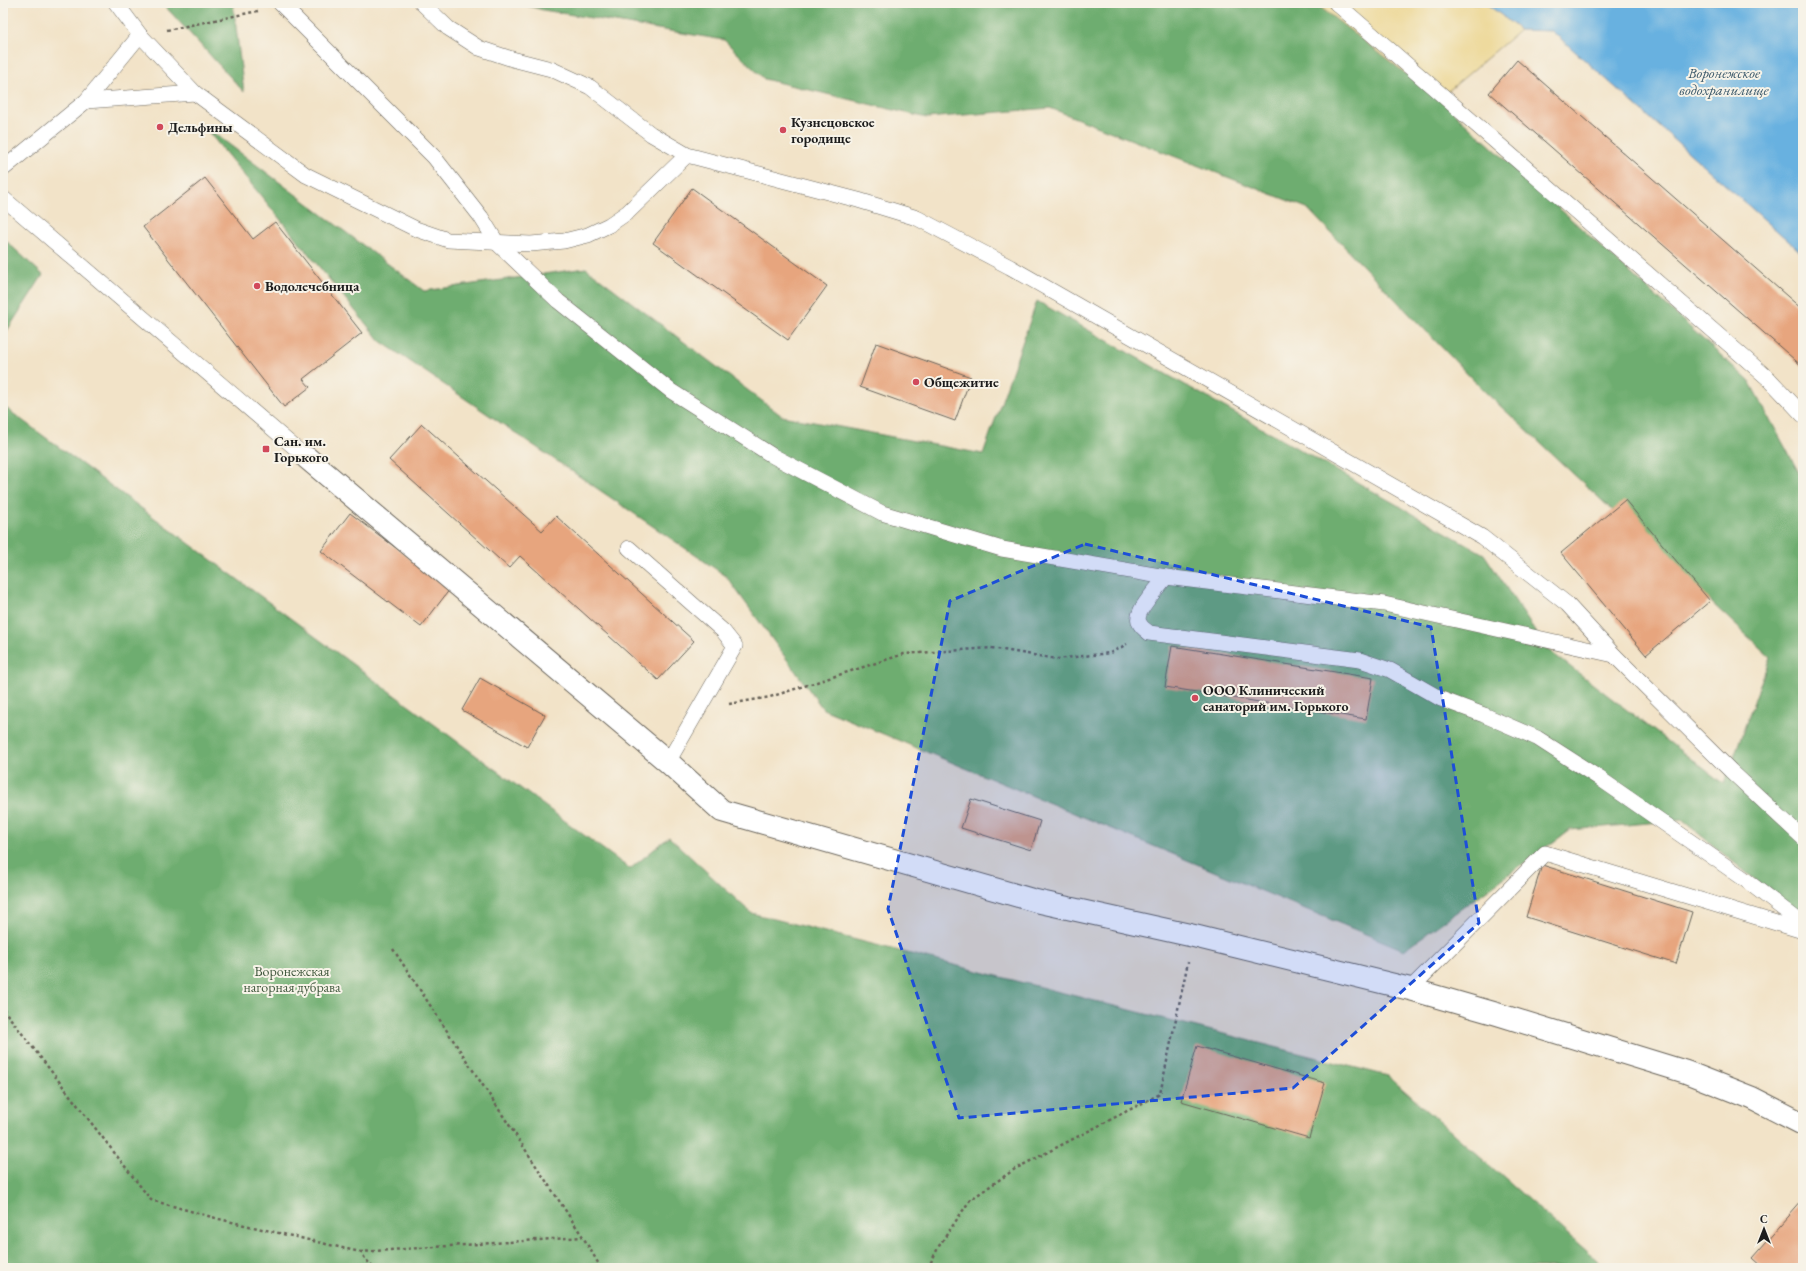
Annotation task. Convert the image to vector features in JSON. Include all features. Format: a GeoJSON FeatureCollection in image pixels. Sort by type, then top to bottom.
{"type":"FeatureCollection","features":[{"type":"Feature","properties":{"kind":"street"},"geometry":{"type":"LineString","coordinates":[[307,458],[668,762],[722,811],[1036,901],[1194,936],[1410,989],[1686,1072],[1752,1098],[1803,1124]]}},
{"type":"Feature","properties":{"kind":"lane"},"geometry":{"type":"LineString","coordinates":[[116,3],[140,35],[195,93],[306,175],[416,229],[448,240],[530,244],[564,241],[588,235],[609,225],[628,212],[687,155]]}},
{"type":"Feature","properties":{"kind":"lane"},"geometry":{"type":"LineString","coordinates":[[422,3],[448,28],[478,48],[551,70],[590,87],[651,134],[687,155],[858,200],[917,218],[1010,267],[1482,537],[1567,604],[1614,655],[1731,770],[1803,838]]}},
{"type":"Feature","properties":{"kind":"lane"},"geometry":{"type":"LineString","coordinates":[[1336,3],[1764,375],[1803,415]]}},
{"type":"Feature","properties":{"kind":"lane"},"geometry":{"type":"LineString","coordinates":[[281,5],[434,157],[481,217],[497,243],[558,301],[671,391],[773,456],[882,513],[1002,549],[1166,577],[1384,604],[1614,655]]}},
{"type":"Feature","properties":{"kind":"lane"},"geometry":{"type":"LineString","coordinates":[[3,168],[86,101],[140,35]]}},
{"type":"Feature","properties":{"kind":"lane"},"geometry":{"type":"LineString","coordinates":[[86,101],[195,93]]}},
{"type":"Feature","properties":{"kind":"lane"},"geometry":{"type":"LineString","coordinates":[[3,198],[307,458]]}},
{"type":"Feature","properties":{"kind":"lane"},"geometry":{"type":"LineString","coordinates":[[629,548],[723,631],[735,646],[668,762]]}},
{"type":"Feature","properties":{"kind":"lane"},"geometry":{"type":"LineString","coordinates":[[1166,577],[1140,610],[1138,618],[1139,624],[1149,633],[1360,660],[1390,670],[1441,699],[1484,715],[1537,738],[1599,778],[1742,878],[1803,924]]}},
{"type":"Feature","properties":{"kind":"lane"},"geometry":{"type":"LineString","coordinates":[[1410,989],[1545,853],[1803,931]]}},
{"type":"Feature","properties":{"kind":"path"},"geometry":{"type":"LineString","coordinates":[[140,35],[281,5]]}},
{"type":"Feature","properties":{"kind":"path"},"geometry":{"type":"LineString","coordinates":[[699,708],[770,697],[904,654],[991,648],[1057,659],[1110,653],[1149,633]]}},
{"type":"Feature","properties":{"kind":"path"},"geometry":{"type":"LineString","coordinates":[[928,1268],[939,1246],[970,1200],[1015,1169],[1160,1094],[1194,936]]}},
{"type":"Feature","properties":{"kind":"path"},"geometry":{"type":"LineString","coordinates":[[393,949],[583,1237],[601,1268]]}},
{"type":"Feature","properties":{"kind":"path"},"geometry":{"type":"LineString","coordinates":[[3,1009],[151,1200],[219,1219],[360,1252],[583,1237]]}},
{"type":"Feature","properties":{"kind":"path"},"geometry":{"type":"LineString","coordinates":[[360,1252],[373,1268]]}},
{"type":"Feature","properties":{"kind":"highlighted area"},"geometry":{"type":"Polygon","coordinates":[[[1085,544],[1431,627],[1479,923],[1293,1088],[959,1118],[888,909],[950,601],[1085,544]]]}},
{"type":"Feature","properties":{"kind":"green space"},"geometry":{"type":"Polygon","coordinates":[[[162,3],[233,3],[244,92],[162,3]]]}},
{"type":"Feature","properties":{"kind":"green space"},"geometry":{"type":"Polygon","coordinates":[[[517,3],[1315,3],[1439,99],[1749,381],[1803,480],[1803,919],[1682,820],[1570,830],[1404,950],[823,709],[726,576],[380,341],[202,124],[424,291],[586,268],[782,416],[983,454],[1037,301],[1484,554],[1547,649],[1724,784],[1770,657],[1481,388],[1307,208],[1050,108],[927,118],[764,79],[724,40],[543,10],[517,3]]]}},
{"type":"Feature","properties":{"kind":"green space"},"geometry":{"type":"Polygon","coordinates":[[[3,238],[43,275],[3,337],[3,238]]]}},
{"type":"Feature","properties":{"kind":"green space","name":"Воронежская нагорная дубрава"},"geometry":{"type":"Polygon","coordinates":[[[3,406],[630,869],[669,837],[751,913],[1388,1076],[1606,1268],[3,1268],[3,406]]]}},
{"type":"Feature","properties":{"kind":"sand"},"geometry":{"type":"Polygon","coordinates":[[[1315,3],[1486,3],[1520,30],[1439,99],[1315,3]]]}},
{"type":"Feature","properties":{"kind":"water","name":"Воронежское водохранилище"},"geometry":{"type":"Polygon","coordinates":[[[1486,3],[1803,3],[1803,254],[1552,31],[1520,30],[1486,3]]]}},
{"type":"Feature","properties":{"kind":"building"},"geometry":{"type":"Polygon","coordinates":[[[1517,60],[1803,310],[1803,367],[1489,93],[1517,60]]]}},
{"type":"Feature","properties":{"kind":"building","name":"Водолечебница"},"geometry":{"type":"Polygon","coordinates":[[[205,178],[253,239],[275,222],[362,333],[303,379],[310,387],[284,407],[143,227],[205,178]]]}},
{"type":"Feature","properties":{"kind":"building"},"geometry":{"type":"Polygon","coordinates":[[[692,188],[827,286],[788,340],[653,243],[692,188]]]}},
{"type":"Feature","properties":{"kind":"building","name":"Общежитие"},"geometry":{"type":"Polygon","coordinates":[[[876,343],[971,377],[955,421],[860,387],[876,343]]]}},
{"type":"Feature","properties":{"kind":"building"},"geometry":{"type":"Polygon","coordinates":[[[422,424],[542,531],[556,516],[694,641],[658,680],[520,556],[509,568],[389,460],[422,424]]]}},
{"type":"Feature","properties":{"kind":"building"},"geometry":{"type":"Polygon","coordinates":[[[1625,500],[1710,601],[1646,655],[1561,553],[1625,500]]]}},
{"type":"Feature","properties":{"kind":"building"},"geometry":{"type":"Polygon","coordinates":[[[350,513],[450,589],[421,627],[321,551],[350,513]]]}},
{"type":"Feature","properties":{"kind":"building"},"geometry":{"type":"Polygon","coordinates":[[[1172,646],[1373,678],[1366,719],[1165,687],[1172,646]]]}},
{"type":"Feature","properties":{"kind":"building"},"geometry":{"type":"Polygon","coordinates":[[[480,678],[545,715],[527,747],[462,710],[480,678]]]}},
{"type":"Feature","properties":{"kind":"building"},"geometry":{"type":"Polygon","coordinates":[[[971,799],[1040,821],[1031,850],[961,828],[971,799]]]}},
{"type":"Feature","properties":{"kind":"building"},"geometry":{"type":"Polygon","coordinates":[[[1542,865],[1692,912],[1676,964],[1526,917],[1542,865]]]}},
{"type":"Feature","properties":{"kind":"building"},"geometry":{"type":"Polygon","coordinates":[[[1197,1046],[1325,1083],[1309,1138],[1181,1101],[1197,1046]]]}},
{"type":"Feature","properties":{"kind":"building"},"geometry":{"type":"Polygon","coordinates":[[[1803,1200],[1803,1268],[1763,1268],[1752,1258],[1803,1200]]]}},
{"type":"Feature","properties":{"kind":"place","name":"Дельфины"},"geometry":{"type":"Point","coordinates":[160,127]}},
{"type":"Feature","properties":{"kind":"place","name":"Кузнецовское городище"},"geometry":{"type":"Point","coordinates":[783,130]}},
{"type":"Feature","properties":{"kind":"place","name":"Водолечебница"},"geometry":{"type":"Point","coordinates":[257,286]}},
{"type":"Feature","properties":{"kind":"place","name":"Общежитие"},"geometry":{"type":"Point","coordinates":[916,382]}},
{"type":"Feature","properties":{"kind":"place","name":"Сан. им. Горького"},"geometry":{"type":"Point","coordinates":[266,449]}},
{"type":"Feature","properties":{"kind":"place","name":"ООО Клинический санаторий им. Горького"},"geometry":{"type":"Point","coordinates":[1195,698]}}]}
